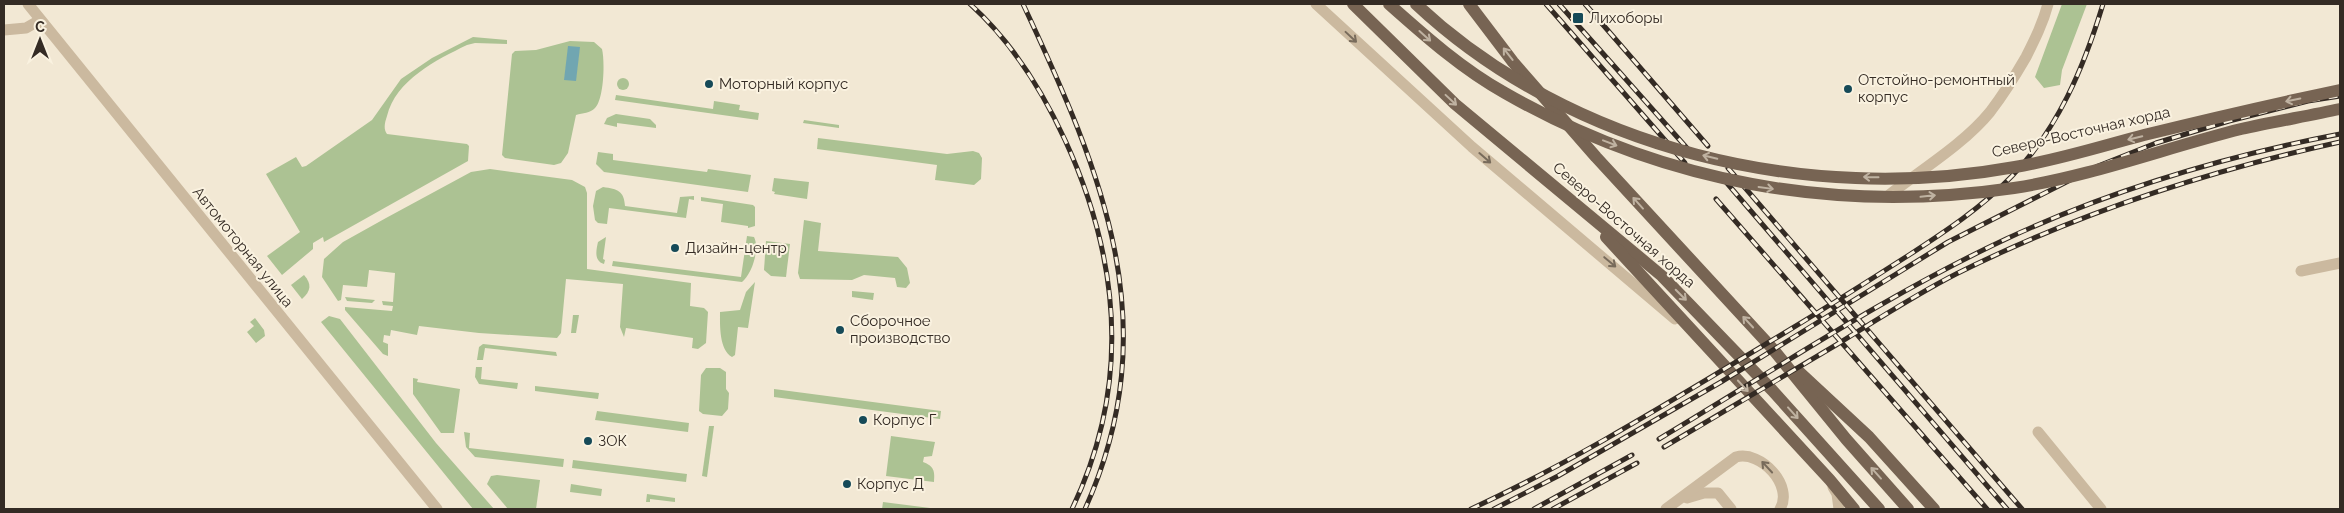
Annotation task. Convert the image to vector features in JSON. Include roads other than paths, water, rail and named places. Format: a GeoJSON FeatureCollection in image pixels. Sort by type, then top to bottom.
{"type":"FeatureCollection","features":[{"type":"Feature","properties":{"kind":"main road","name":"Северо-Восточная хорда"},"geometry":{"type":"LineString","coordinates":[[1353,4],[1455,104],[1575,201],[1662,276],[1721,334],[1878,509]]}},
{"type":"Feature","properties":{"kind":"main road"},"geometry":{"type":"LineString","coordinates":[[1388,4],[1438,48],[1504,93],[1579,131],[1673,167],[1763,188],[1842,196],[1919,197],[2015,188],[2120,164],[2240,130],[2340,110]]}},
{"type":"Feature","properties":{"kind":"main road","name":"Северо-Восточная хорда"},"geometry":{"type":"LineString","coordinates":[[1416,4],[1445,31],[1509,76],[1583,116],[1679,150],[1767,170],[1844,177],[1920,178],[2015,168],[2237,112],[2340,90]]}},
{"type":"Feature","properties":{"kind":"main road","name":"Северо-Восточная хорда"},"geometry":{"type":"LineString","coordinates":[[1469,4],[1513,62],[1596,157],[1772,348],[1846,439],[1908,509]]}},
{"type":"Feature","properties":{"kind":"main road"},"geometry":{"type":"LineString","coordinates":[[1575,201],[1648,285],[1830,480],[1854,509]]}},
{"type":"Feature","properties":{"kind":"main road"},"geometry":{"type":"LineString","coordinates":[[1772,348],[1869,437],[1934,509]]}},
{"type":"Feature","properties":{"kind":"street","name":"Автомоторная улица"},"geometry":{"type":"LineString","coordinates":[[28,4],[437,509]]}},
{"type":"Feature","properties":{"kind":"street"},"geometry":{"type":"LineString","coordinates":[[1316,4],[1472,147],[1611,263],[1710,350]]}},
{"type":"Feature","properties":{"kind":"street"},"geometry":{"type":"LineString","coordinates":[[1889,195],[1962,139],[1989,113],[2016,75],[2044,21],[2048,4]]}},
{"type":"Feature","properties":{"kind":"street"},"geometry":{"type":"LineString","coordinates":[[4,30],[26,28],[40,20]]}},
{"type":"Feature","properties":{"kind":"street"},"geometry":{"type":"LineString","coordinates":[[2301,271],[2340,263]]}},
{"type":"Feature","properties":{"kind":"street"},"geometry":{"type":"LineString","coordinates":[[2038,432],[2101,509]]}},
{"type":"Feature","properties":{"kind":"street"},"geometry":{"type":"LineString","coordinates":[[1666,509],[1681,500],[1736,457],[1745,454],[1760,461],[1779,481],[1784,492],[1784,503],[1780,509]]}},
{"type":"Feature","properties":{"kind":"street"},"geometry":{"type":"LineString","coordinates":[[1830,480],[1837,494],[1839,509]]}},
{"type":"Feature","properties":{"kind":"street"},"geometry":{"type":"LineString","coordinates":[[1681,500],[1704,493],[1718,493],[1731,509]]}},
{"type":"Feature","properties":{"kind":"water"},"geometry":{"type":"Polygon","coordinates":[[[568,46],[580,47],[576,81],[564,80],[568,46]]]}},
{"type":"Feature","properties":{"kind":"railway"},"geometry":{"type":"LineString","coordinates":[[970,4],[985,18],[1012,50],[1046,103],[1065,140],[1084,186],[1098,232],[1107,278],[1112,324],[1110,370],[1104,417],[1091,463],[1072,509]]}},
{"type":"Feature","properties":{"kind":"railway"},"geometry":{"type":"LineString","coordinates":[[1023,4],[1078,128],[1099,190],[1115,251],[1123,313],[1121,376],[1109,441],[1085,509]]}},
{"type":"Feature","properties":{"kind":"railway"},"geometry":{"type":"LineString","coordinates":[[1546,4],[1685,163]]}},
{"type":"Feature","properties":{"kind":"railway"},"geometry":{"type":"LineString","coordinates":[[1559,4],[1694,156]]}},
{"type":"Feature","properties":{"kind":"railway"},"geometry":{"type":"LineString","coordinates":[[1585,4],[1708,146]]}},
{"type":"Feature","properties":{"kind":"railway"},"geometry":{"type":"LineString","coordinates":[[1471,509],[1551,469],[1667,404],[1861,285],[1976,209],[2000,188],[2028,158],[2056,118],[2078,74],[2103,4]]}},
{"type":"Feature","properties":{"kind":"railway"},"geometry":{"type":"LineString","coordinates":[[1494,509],[1558,476],[1721,382],[1948,242],[2098,166],[2156,143],[2229,121],[2308,101],[2340,96]]}},
{"type":"Feature","properties":{"kind":"railway"},"geometry":{"type":"LineString","coordinates":[[1659,439],[1830,334],[1917,284],[2046,221],[2170,176],[2254,153],[2340,134]]}},
{"type":"Feature","properties":{"kind":"railway"},"geometry":{"type":"LineString","coordinates":[[1664,447],[1895,308],[1956,274],[2002,252],[2096,213],[2193,180],[2291,153],[2340,142]]}},
{"type":"Feature","properties":{"kind":"railway"},"geometry":{"type":"LineString","coordinates":[[1728,168],[2022,509]]}},
{"type":"Feature","properties":{"kind":"railway"},"geometry":{"type":"LineString","coordinates":[[1720,175],[2007,509]]}},
{"type":"Feature","properties":{"kind":"railway"},"geometry":{"type":"LineString","coordinates":[[1716,199],[1987,509]]}},
{"type":"Feature","properties":{"kind":"railway"},"geometry":{"type":"LineString","coordinates":[[1534,509],[1632,455]]}},
{"type":"Feature","properties":{"kind":"railway"},"geometry":{"type":"LineString","coordinates":[[1553,509],[1637,463]]}},
{"type":"Feature","properties":{"kind":"place","name":"Лихоборы"},"geometry":{"type":"Point","coordinates":[1578,18]}},
{"type":"Feature","properties":{"kind":"place","name":"Моторный корпус"},"geometry":{"type":"Point","coordinates":[709,84]}},
{"type":"Feature","properties":{"kind":"place","name":"Отстойно-ремонтный корпус"},"geometry":{"type":"Point","coordinates":[1848,89]}},
{"type":"Feature","properties":{"kind":"place","name":"Дизайн-центр"},"geometry":{"type":"Point","coordinates":[675,248]}},
{"type":"Feature","properties":{"kind":"place","name":"Сборочное производство"},"geometry":{"type":"Point","coordinates":[840,330]}},
{"type":"Feature","properties":{"kind":"place","name":"Корпус Г"},"geometry":{"type":"Point","coordinates":[863,420]}},
{"type":"Feature","properties":{"kind":"place","name":"ЗОК"},"geometry":{"type":"Point","coordinates":[588,441]}},
{"type":"Feature","properties":{"kind":"place","name":"Корпус Д"},"geometry":{"type":"Point","coordinates":[847,484]}}]}
